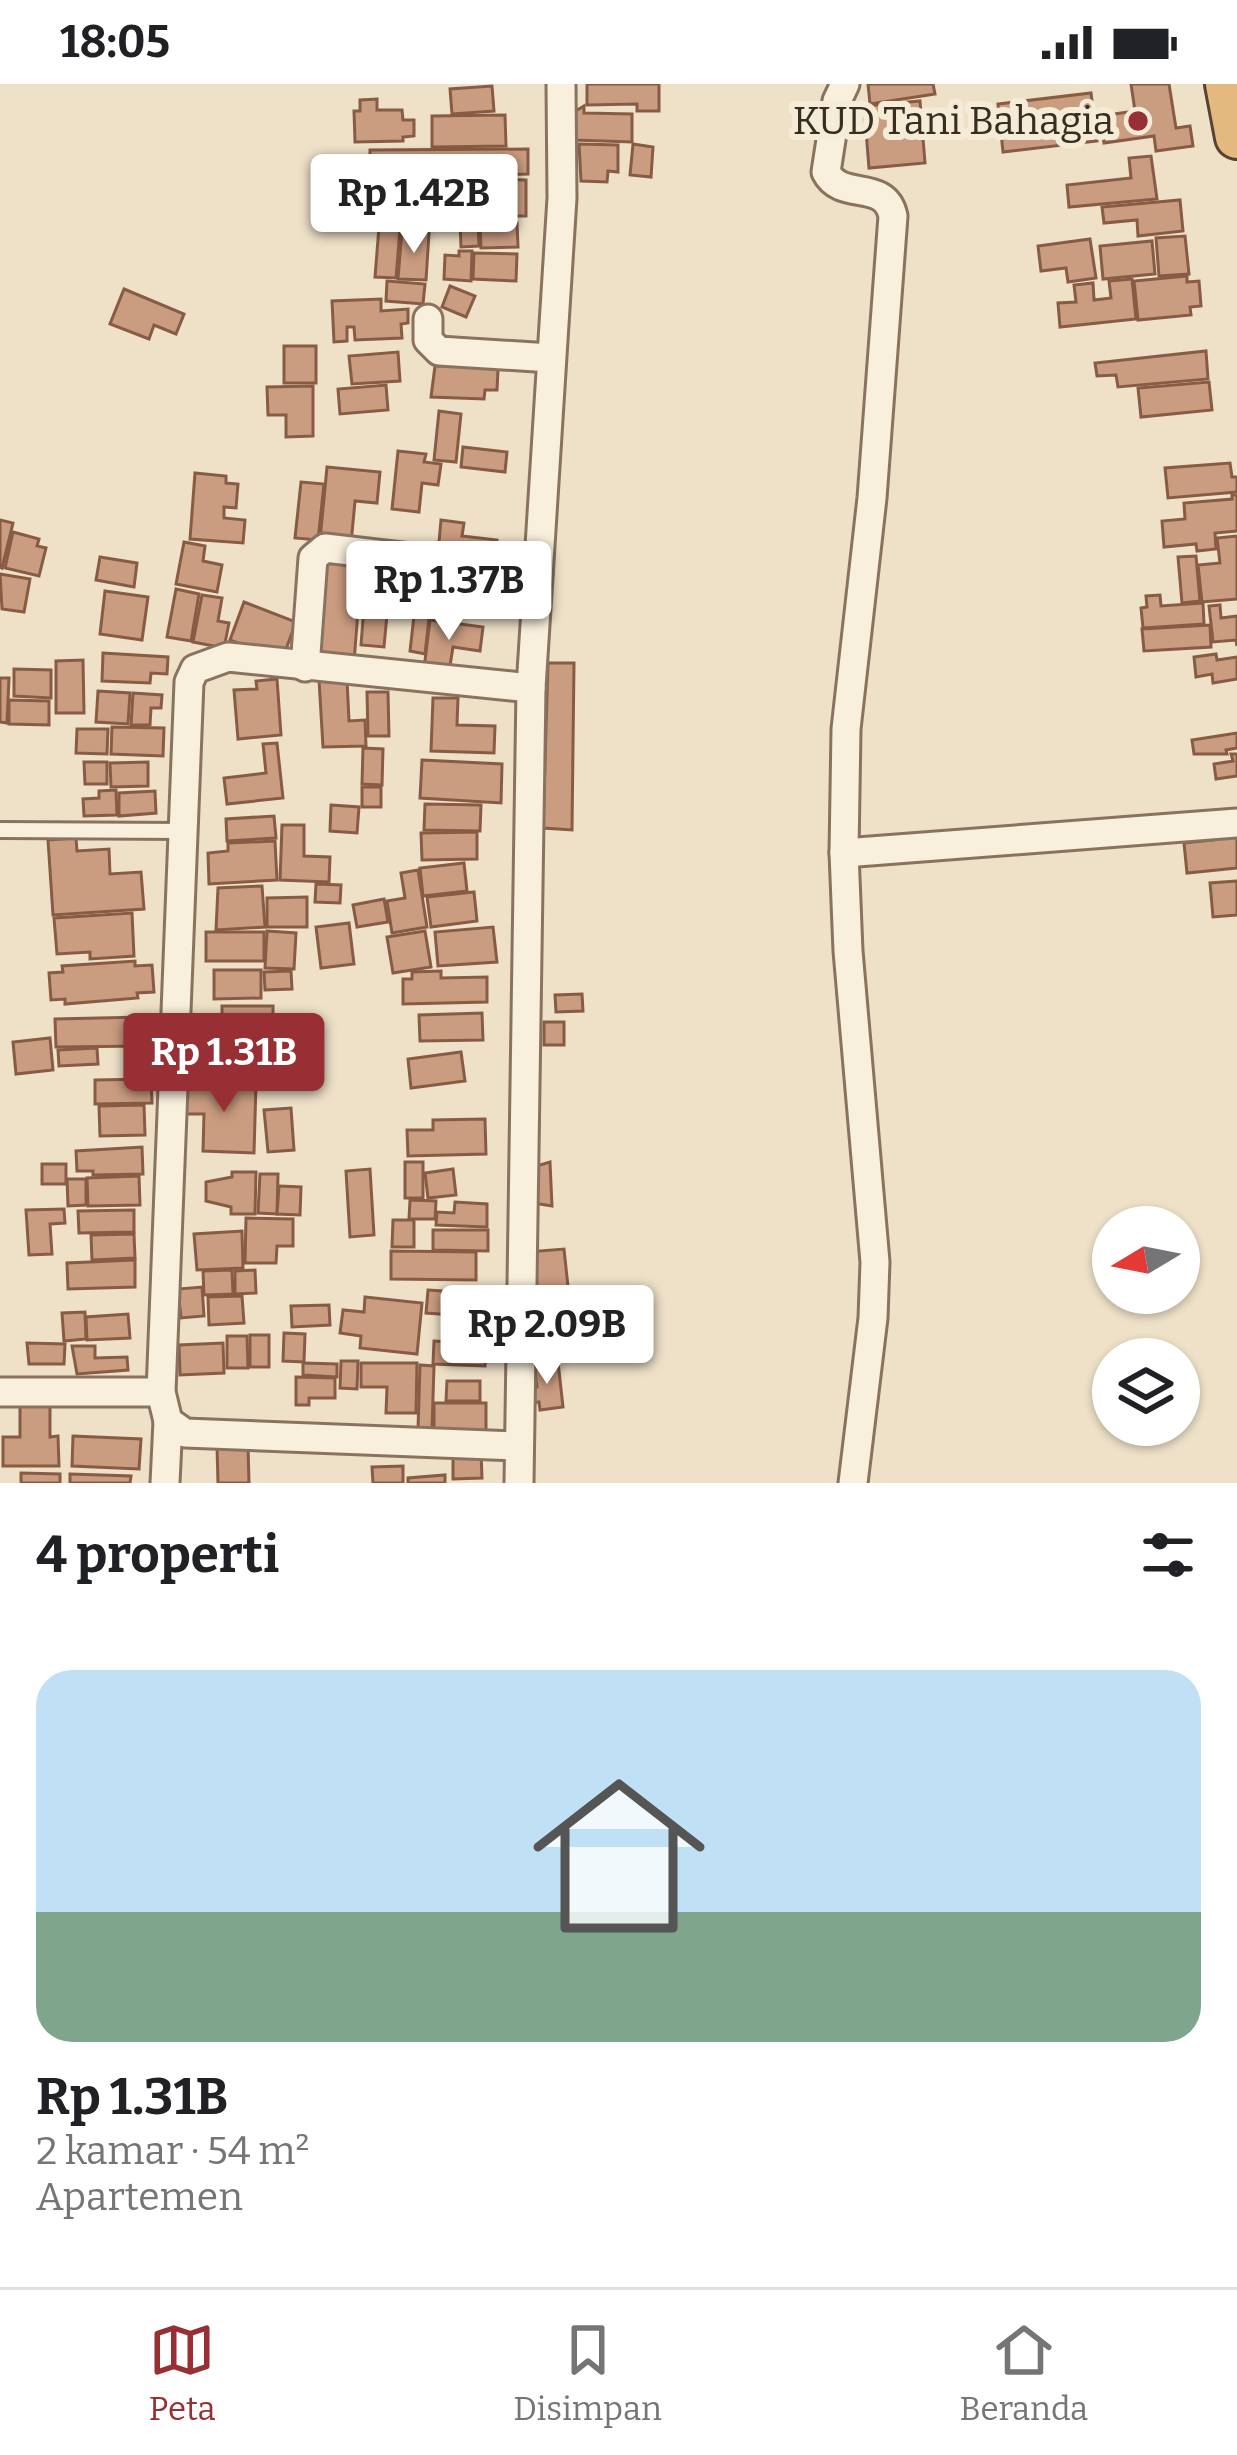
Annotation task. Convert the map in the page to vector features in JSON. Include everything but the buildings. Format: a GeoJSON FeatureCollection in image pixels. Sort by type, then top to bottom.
{"type":"FeatureCollection","features":[{"type":"Feature","properties":{"kind":"highway"},"geometry":{"type":"LineString","coordinates":[[1227,84],[1237,136]]}},
{"type":"Feature","properties":{"kind":"street"},"geometry":{"type":"LineString","coordinates":[[519,1483],[531,688],[562,198],[561,84]]}},
{"type":"Feature","properties":{"kind":"street"},"geometry":{"type":"LineString","coordinates":[[845,84],[836,100],[826,172],[835,184],[883,195],[893,216],[872,498],[846,729],[844,854],[850,975],[875,1262],[854,1483]]}},
{"type":"Feature","properties":{"kind":"street"},"geometry":{"type":"LineString","coordinates":[[428,319],[428,340],[440,351],[551,358]]}},
{"type":"Feature","properties":{"kind":"street"},"geometry":{"type":"LineString","coordinates":[[305,667],[311,568],[313,558],[325,548],[538,573]]}},
{"type":"Feature","properties":{"kind":"street"},"geometry":{"type":"LineString","coordinates":[[165,1483],[168,1420],[161,1392],[189,682],[194,668],[228,657],[531,688]]}},
{"type":"Feature","properties":{"kind":"street"},"geometry":{"type":"LineString","coordinates":[[844,854],[1237,823]]}},
{"type":"Feature","properties":{"kind":"street"},"geometry":{"type":"LineString","coordinates":[[0,1392],[161,1392]]}},
{"type":"Feature","properties":{"kind":"street"},"geometry":{"type":"LineString","coordinates":[[168,1420],[185,1433],[205,1436],[518,1446]]}},
{"type":"Feature","properties":{"kind":"lane"},"geometry":{"type":"LineString","coordinates":[[0,830],[184,831]]}},
{"type":"Feature","properties":{"kind":"place","name":"KUD Tani Bahagia"},"geometry":{"type":"Point","coordinates":[1138,121]}}]}
